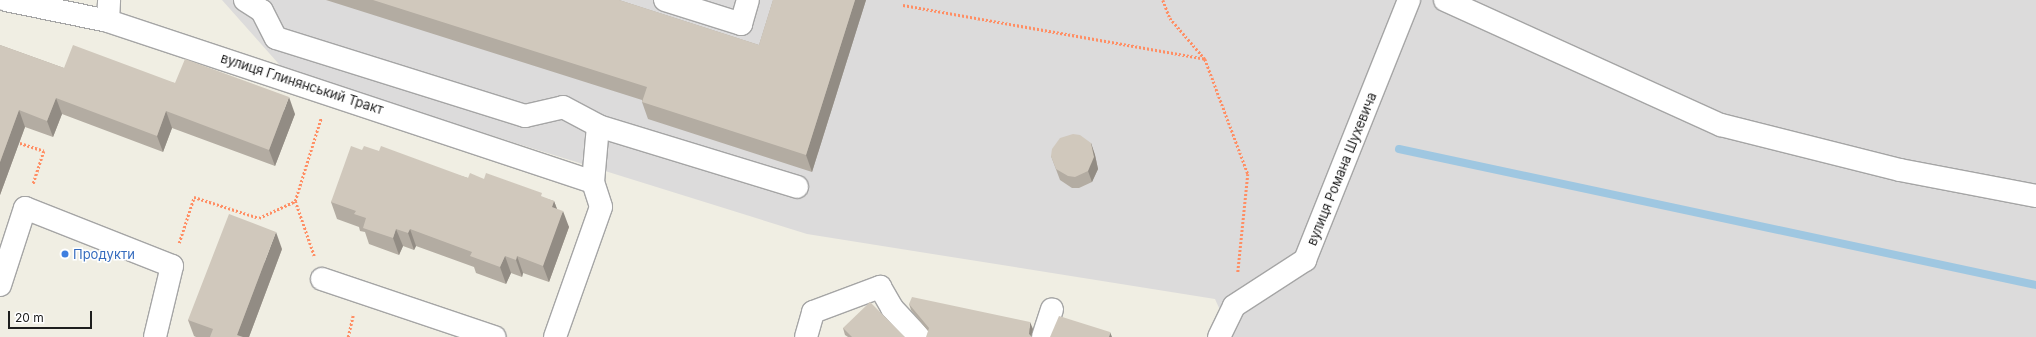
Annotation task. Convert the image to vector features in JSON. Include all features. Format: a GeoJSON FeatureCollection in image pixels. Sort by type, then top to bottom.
{"type":"FeatureCollection","features":[{"type":"Feature","properties":{"kind":"street","name":"вулиця Глинянський Тракт"},"geometry":{"type":"LineString","coordinates":[[6,0],[108,21],[594,182]]}},
{"type":"Feature","properties":{"kind":"street"},"geometry":{"type":"LineString","coordinates":[[108,21],[109,0]]}},
{"type":"Feature","properties":{"kind":"street"},"geometry":{"type":"LineString","coordinates":[[245,0],[262,11],[276,38],[525,116],[563,107],[598,126],[797,187]]}},
{"type":"Feature","properties":{"kind":"street"},"geometry":{"type":"LineString","coordinates":[[665,0],[741,24],[748,0]]}},
{"type":"Feature","properties":{"kind":"street","name":"вулиця Романа Шухевича"},"geometry":{"type":"LineString","coordinates":[[1234,306],[1305,260],[1409,0]]}},
{"type":"Feature","properties":{"kind":"street"},"geometry":{"type":"LineString","coordinates":[[1445,0],[1721,126],[1900,170],[2036,196]]}},
{"type":"Feature","properties":{"kind":"street"},"geometry":{"type":"LineString","coordinates":[[555,337],[601,207],[594,182],[598,126]]}},
{"type":"Feature","properties":{"kind":"street"},"geometry":{"type":"LineString","coordinates":[[0,284],[26,208],[172,266],[155,337]]}},
{"type":"Feature","properties":{"kind":"street"},"geometry":{"type":"LineString","coordinates":[[322,279],[494,337]]}},
{"type":"Feature","properties":{"kind":"street"},"geometry":{"type":"LineString","coordinates":[[806,337],[813,312],[880,287],[892,308],[919,337]]}},
{"type":"Feature","properties":{"kind":"street"},"geometry":{"type":"LineString","coordinates":[[1219,337],[1234,306]]}},
{"type":"Feature","properties":{"kind":"street"},"geometry":{"type":"LineString","coordinates":[[1043,337],[1052,309]]}},
{"type":"Feature","properties":{"kind":"path"},"geometry":{"type":"LineString","coordinates":[[1163,0],[1170,18],[1205,59],[1248,174],[1234,306]]}},
{"type":"Feature","properties":{"kind":"path"},"geometry":{"type":"LineString","coordinates":[[903,5],[1205,59]]}},
{"type":"Feature","properties":{"kind":"path"},"geometry":{"type":"LineString","coordinates":[[322,279],[295,202],[329,93]]}},
{"type":"Feature","properties":{"kind":"path"},"geometry":{"type":"LineString","coordinates":[[20,142],[44,151],[26,208]]}},
{"type":"Feature","properties":{"kind":"path"},"geometry":{"type":"LineString","coordinates":[[172,266],[194,197],[259,218],[295,202]]}},
{"type":"Feature","properties":{"kind":"shaded area"},"geometry":{"type":"Polygon","coordinates":[[[222,0],[2036,0],[2036,337],[1232,337],[1215,299],[807,234],[285,71],[222,0]]]}},
{"type":"Feature","properties":{"kind":"building"},"geometry":{"type":"Polygon","coordinates":[[[373,0],[619,0],[759,45],[773,0],[855,0],[806,155],[642,102],[647,87],[373,0]]]}},
{"type":"Feature","properties":{"kind":"building"},"geometry":{"type":"Polygon","coordinates":[[[0,45],[64,68],[73,45],[175,83],[185,59],[289,97],[269,150],[166,111],[157,136],[56,98],[47,121],[19,110],[0,162],[0,45]]]}},
{"type":"Feature","properties":{"kind":"building"},"geometry":{"type":"Polygon","coordinates":[[[1073,134],[1080,135],[1091,143],[1094,157],[1088,171],[1075,177],[1068,176],[1056,169],[1051,156],[1052,149],[1060,138],[1073,134]]]}},
{"type":"Feature","properties":{"kind":"building"},"geometry":{"type":"Polygon","coordinates":[[[351,146],[362,150],[364,146],[379,151],[381,146],[468,178],[470,173],[484,179],[486,173],[542,193],[541,196],[554,201],[552,207],[563,211],[543,266],[517,256],[516,260],[505,256],[500,267],[470,256],[472,252],[410,229],[408,233],[396,229],[393,238],[363,228],[366,218],[354,214],[356,211],[331,202],[351,146]]]}},
{"type":"Feature","properties":{"kind":"building"},"geometry":{"type":"Polygon","coordinates":[[[229,214],[276,232],[237,335],[243,337],[210,337],[213,329],[188,320],[229,214]]]}},
{"type":"Feature","properties":{"kind":"building"},"geometry":{"type":"Polygon","coordinates":[[[912,297],[1030,322],[1029,334],[1032,337],[926,337],[929,328],[909,304],[912,297]]]}},
{"type":"Feature","properties":{"kind":"building"},"geometry":{"type":"Polygon","coordinates":[[[870,302],[905,337],[852,337],[843,328],[870,302]]]}},
{"type":"Feature","properties":{"kind":"building"},"geometry":{"type":"Polygon","coordinates":[[[1059,316],[1110,332],[1109,337],[1050,337],[1059,316]]]}},
{"type":"Feature","properties":{"kind":"waterway"},"geometry":{"type":"LineString","coordinates":[[1399,149],[2036,285]]}},
{"type":"Feature","properties":{"kind":"place","name":"Продукти"},"geometry":{"type":"Point","coordinates":[65,254]}}]}
